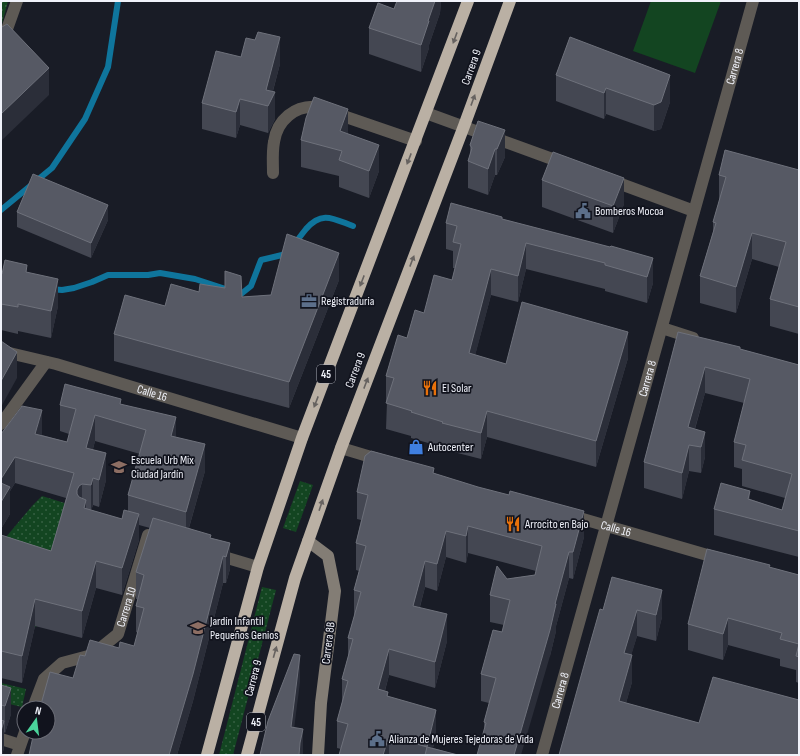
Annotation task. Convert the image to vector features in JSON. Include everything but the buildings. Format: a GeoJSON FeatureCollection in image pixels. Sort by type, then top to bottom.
{"type":"FeatureCollection","features":[{"type":"Feature","properties":{"kind":"highway","name":"Carrera 9"},"geometry":{"type":"LineString","coordinates":[[207,755],[258,567],[302,438],[468,1]]}},
{"type":"Feature","properties":{"kind":"highway","name":"Carrera 9"},"geometry":{"type":"LineString","coordinates":[[247,755],[295,578],[340,448],[464,126],[510,1]]}},
{"type":"Feature","properties":{"kind":"street"},"geometry":{"type":"LineString","coordinates":[[1,46],[17,1]]}},
{"type":"Feature","properties":{"kind":"street","name":"Carrera 8"},"geometry":{"type":"LineString","coordinates":[[542,755],[753,1]]}},
{"type":"Feature","properties":{"kind":"street"},"geometry":{"type":"LineString","coordinates":[[273,173],[274,142],[276,132],[287,116],[297,109],[307,106],[317,107],[416,141]]}},
{"type":"Feature","properties":{"kind":"street"},"geometry":{"type":"LineString","coordinates":[[426,113],[575,167]]}},
{"type":"Feature","properties":{"kind":"street"},"geometry":{"type":"LineString","coordinates":[[597,175],[694,211]]}},
{"type":"Feature","properties":{"kind":"street"},"geometry":{"type":"LineString","coordinates":[[662,328],[708,342]]}},
{"type":"Feature","properties":{"kind":"street","name":"Calle 16"},"geometry":{"type":"LineString","coordinates":[[1,351],[46,362],[302,438]]}},
{"type":"Feature","properties":{"kind":"street"},"geometry":{"type":"LineString","coordinates":[[1,424],[46,362]]}},
{"type":"Feature","properties":{"kind":"street"},"geometry":{"type":"LineString","coordinates":[[340,448],[393,463]]}},
{"type":"Feature","properties":{"kind":"street","name":"Calle 16"},"geometry":{"type":"LineString","coordinates":[[560,512],[732,562]]}},
{"type":"Feature","properties":{"kind":"street","name":"Carrera 10"},"geometry":{"type":"LineString","coordinates":[[36,700],[44,679],[62,663],[92,655],[118,634],[144,534],[162,539]]}},
{"type":"Feature","properties":{"kind":"street","name":"Carrera 8B"},"geometry":{"type":"LineString","coordinates":[[308,541],[328,556],[334,591],[321,703],[318,755]]}},
{"type":"Feature","properties":{"kind":"street"},"geometry":{"type":"LineString","coordinates":[[199,550],[258,567]]}},
{"type":"Feature","properties":{"kind":"street"},"geometry":{"type":"LineString","coordinates":[[1,739],[19,750],[22,740]]}},
{"type":"Feature","properties":{"kind":"green space"},"geometry":{"type":"Polygon","coordinates":[[[1,1],[8,1],[1,27],[1,1]]]}},
{"type":"Feature","properties":{"kind":"green space"},"geometry":{"type":"Polygon","coordinates":[[[651,1],[721,1],[695,73],[633,51],[651,1]]]}},
{"type":"Feature","properties":{"kind":"green space"},"geometry":{"type":"Polygon","coordinates":[[[300,481],[313,485],[296,532],[283,528],[300,481]]]}},
{"type":"Feature","properties":{"kind":"green space"},"geometry":{"type":"Polygon","coordinates":[[[42,496],[71,505],[36,627],[18,620],[1,543],[42,496]]]}},
{"type":"Feature","properties":{"kind":"green space"},"geometry":{"type":"Polygon","coordinates":[[[262,587],[276,590],[233,755],[219,755],[262,587]]]}},
{"type":"Feature","properties":{"kind":"green space"},"geometry":{"type":"Polygon","coordinates":[[[1,683],[26,689],[24,700],[16,700],[16,706],[1,702],[1,683]]]}},
{"type":"Feature","properties":{"kind":"waterway"},"geometry":{"type":"LineString","coordinates":[[1,210],[52,168],[85,119],[108,67],[118,1]]}},
{"type":"Feature","properties":{"kind":"waterway"},"geometry":{"type":"LineString","coordinates":[[295,244],[312,223],[323,218],[334,219],[353,226]]}},
{"type":"Feature","properties":{"kind":"waterway"},"geometry":{"type":"LineString","coordinates":[[50,289],[62,290],[74,288],[108,275],[148,275],[160,273],[195,279],[241,294],[251,286],[261,260],[282,255],[287,252]]}},
{"type":"Feature","properties":{"kind":"place","name":"Bomberos Mocoa"},"geometry":{"type":"Point","coordinates":[583,211]}},
{"type":"Feature","properties":{"kind":"place","name":"Registraduria"},"geometry":{"type":"Point","coordinates":[309,301]}},
{"type":"Feature","properties":{"kind":"place","name":"El Solar"},"geometry":{"type":"Point","coordinates":[430,388]}},
{"type":"Feature","properties":{"kind":"place","name":"Autocenter"},"geometry":{"type":"Point","coordinates":[416,447]}},
{"type":"Feature","properties":{"kind":"place","name":"Escuela Urb Mix Ciudad Jardín"},"geometry":{"type":"Point","coordinates":[119,467]}},
{"type":"Feature","properties":{"kind":"place","name":"Arrocito en Bajo"},"geometry":{"type":"Point","coordinates":[513,524]}},
{"type":"Feature","properties":{"kind":"place","name":"Jardín Infantil Pequeños Genios"},"geometry":{"type":"Point","coordinates":[198,628]}},
{"type":"Feature","properties":{"kind":"place","name":"Alianza de Mujeres Tejedoras de Vida"},"geometry":{"type":"Point","coordinates":[377,739]}}]}
